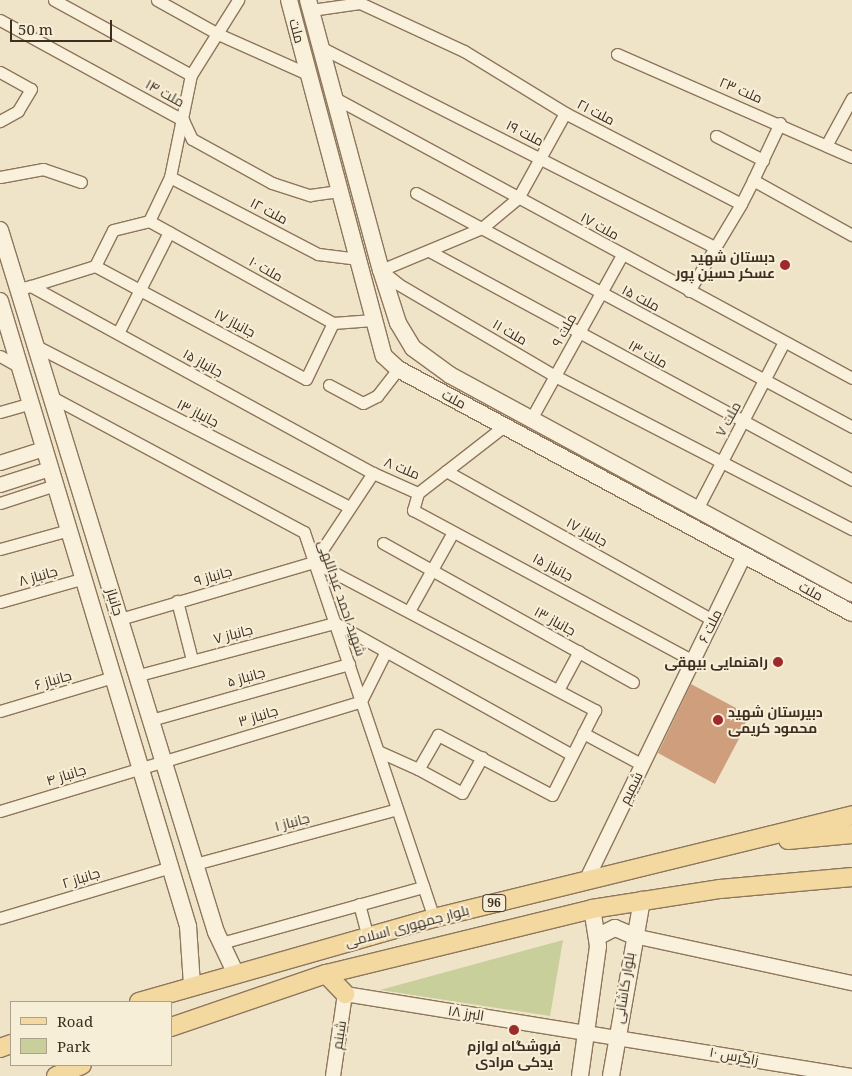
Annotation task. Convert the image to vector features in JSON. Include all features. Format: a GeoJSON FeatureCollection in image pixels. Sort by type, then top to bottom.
{"type":"FeatureCollection","features":[{"type":"Feature","properties":{"kind":"main road","name":"ملت"},"geometry":{"type":"LineString","coordinates":[[288,0],[384,356],[398,369],[852,613]]}},
{"type":"Feature","properties":{"kind":"main road","name":"ملت"},"geometry":{"type":"LineString","coordinates":[[310,5],[381,270],[398,323],[413,348],[450,375],[852,593]]}},
{"type":"Feature","properties":{"kind":"main road","name":"جانباز"},"geometry":{"type":"LineString","coordinates":[[0,230],[24,287],[36,346],[139,675],[195,864],[221,943],[235,972]]}},
{"type":"Feature","properties":{"kind":"main road"},"geometry":{"type":"LineString","coordinates":[[359,267],[381,270]]}},
{"type":"Feature","properties":{"kind":"main road","name":"جانباز"},"geometry":{"type":"LineString","coordinates":[[0,301],[188,926],[192,985]]}},
{"type":"Feature","properties":{"kind":"main road"},"geometry":{"type":"LineString","coordinates":[[44,449],[65,440]]}},
{"type":"Feature","properties":{"kind":"main road"},"geometry":{"type":"LineString","coordinates":[[50,469],[72,462]]}},
{"type":"Feature","properties":{"kind":"main road","name":"بلوار جمهوری اسلامی"},"geometry":{"type":"LineString","coordinates":[[142,1001],[235,972],[368,938],[434,918],[852,815]]}},
{"type":"Feature","properties":{"kind":"main road"},"geometry":{"type":"LineString","coordinates":[[722,846],[852,834]]}},
{"type":"Feature","properties":{"kind":"main road","name":"بلوار جمهوری اسلامی"},"geometry":{"type":"LineString","coordinates":[[172,1027],[326,974],[592,909],[642,900],[852,877]]}},
{"type":"Feature","properties":{"kind":"main road","name":"بلوار کاشانی"},"geometry":{"type":"LineString","coordinates":[[611,1076],[634,936],[642,900]]}},
{"type":"Feature","properties":{"kind":"main road"},"geometry":{"type":"LineString","coordinates":[[580,1076],[597,936],[592,909]]}},
{"type":"Feature","properties":{"kind":"main road"},"geometry":{"type":"LineString","coordinates":[[597,936],[615,928],[634,936]]}},
{"type":"Feature","properties":{"kind":"main road"},"geometry":{"type":"LineString","coordinates":[[326,974],[346,994]]}},
{"type":"Feature","properties":{"kind":"main road"},"geometry":{"type":"LineString","coordinates":[[56,1076],[80,1066]]}},
{"type":"Feature","properties":{"kind":"street"},"geometry":{"type":"LineString","coordinates":[[54,0],[191,75]]}},
{"type":"Feature","properties":{"kind":"street"},"geometry":{"type":"LineString","coordinates":[[157,0],[218,34],[308,74]]}},
{"type":"Feature","properties":{"kind":"street"},"geometry":{"type":"LineString","coordinates":[[24,287],[95,266],[113,230],[149,221],[170,177],[191,75],[238,0]]}},
{"type":"Feature","properties":{"kind":"street","name":"ملت ۲۱"},"geometry":{"type":"LineString","coordinates":[[310,5],[360,3],[464,51],[566,113],[741,204]]}},
{"type":"Feature","properties":{"kind":"street","name":"ملت ۱۴"},"geometry":{"type":"LineString","coordinates":[[0,20],[183,120],[192,139],[272,183],[310,194],[339,191]]}},
{"type":"Feature","properties":{"kind":"street","name":"ملت ۱۹"},"geometry":{"type":"LineString","coordinates":[[322,48],[715,246]]}},
{"type":"Feature","properties":{"kind":"street","name":"ملت ۲۳"},"geometry":{"type":"LineString","coordinates":[[617,54],[780,123],[852,157]]}},
{"type":"Feature","properties":{"kind":"street"},"geometry":{"type":"LineString","coordinates":[[0,72],[31,89],[18,111],[0,121]]}},
{"type":"Feature","properties":{"kind":"street","name":"ملت ۱۷"},"geometry":{"type":"LineString","coordinates":[[335,98],[852,378]]}},
{"type":"Feature","properties":{"kind":"street"},"geometry":{"type":"LineString","coordinates":[[827,144],[852,98]]}},
{"type":"Feature","properties":{"kind":"street"},"geometry":{"type":"LineString","coordinates":[[381,270],[430,252],[482,228],[518,198],[566,113]]}},
{"type":"Feature","properties":{"kind":"street"},"geometry":{"type":"LineString","coordinates":[[689,291],[741,204],[780,123]]}},
{"type":"Feature","properties":{"kind":"street"},"geometry":{"type":"LineString","coordinates":[[716,136],[762,160]]}},
{"type":"Feature","properties":{"kind":"street"},"geometry":{"type":"LineString","coordinates":[[0,178],[43,169],[81,182]]}},
{"type":"Feature","properties":{"kind":"street","name":"ملت ۱۲"},"geometry":{"type":"LineString","coordinates":[[170,177],[318,254],[359,267]]}},
{"type":"Feature","properties":{"kind":"street"},"geometry":{"type":"LineString","coordinates":[[753,180],[852,236]]}},
{"type":"Feature","properties":{"kind":"street","name":"ملت ۱۵"},"geometry":{"type":"LineString","coordinates":[[416,193],[852,428]]}},
{"type":"Feature","properties":{"kind":"street","name":"ملت ۱۰"},"geometry":{"type":"LineString","coordinates":[[149,221],[333,323]]}},
{"type":"Feature","properties":{"kind":"street"},"geometry":{"type":"LineString","coordinates":[[118,333],[170,232]]}},
{"type":"Feature","properties":{"kind":"street","name":"ملت ۱۳"},"geometry":{"type":"LineString","coordinates":[[430,252],[852,480]]}},
{"type":"Feature","properties":{"kind":"street","name":"ملت ۹"},"geometry":{"type":"LineString","coordinates":[[531,419],[622,255]]}},
{"type":"Feature","properties":{"kind":"street","name":"جانباز ۱۷"},"geometry":{"type":"LineString","coordinates":[[95,266],[306,379],[333,323]]}},
{"type":"Feature","properties":{"kind":"street","name":"ملت ۱۱"},"geometry":{"type":"LineString","coordinates":[[381,270],[398,284],[555,376],[852,529]]}},
{"type":"Feature","properties":{"kind":"street","name":"جانباز ۱۵"},"geometry":{"type":"LineString","coordinates":[[24,287],[118,333],[373,473]]}},
{"type":"Feature","properties":{"kind":"street"},"geometry":{"type":"LineString","coordinates":[[333,323],[373,320]]}},
{"type":"Feature","properties":{"kind":"street","name":"ملت ۷"},"geometry":{"type":"LineString","coordinates":[[697,509],[744,423],[784,342]]}},
{"type":"Feature","properties":{"kind":"street","name":"جانباز ۱۳"},"geometry":{"type":"LineString","coordinates":[[36,346],[348,506]]}},
{"type":"Feature","properties":{"kind":"street"},"geometry":{"type":"LineString","coordinates":[[0,356],[20,367]]}},
{"type":"Feature","properties":{"kind":"street"},"geometry":{"type":"LineString","coordinates":[[329,385],[363,403],[377,396],[398,369]]}},
{"type":"Feature","properties":{"kind":"street","name":"شهید احمد عبداللهی"},"geometry":{"type":"LineString","coordinates":[[52,397],[304,532],[434,918]]}},
{"type":"Feature","properties":{"kind":"street"},"geometry":{"type":"LineString","coordinates":[[1,411],[31,403]]}},
{"type":"Feature","properties":{"kind":"street","name":"ملت ۸"},"geometry":{"type":"LineString","coordinates":[[314,562],[348,506],[373,473],[418,493],[504,426]]}},
{"type":"Feature","properties":{"kind":"street"},"geometry":{"type":"LineString","coordinates":[[0,463],[44,449]]}},
{"type":"Feature","properties":{"kind":"street"},"geometry":{"type":"LineString","coordinates":[[0,485],[50,469]]}},
{"type":"Feature","properties":{"kind":"street","name":"جانباز ۱۷"},"geometry":{"type":"LineString","coordinates":[[446,471],[713,620]]}},
{"type":"Feature","properties":{"kind":"street"},"geometry":{"type":"LineString","coordinates":[[0,503],[55,485]]}},
{"type":"Feature","properties":{"kind":"street","name":"جانباز ۱۵"},"geometry":{"type":"LineString","coordinates":[[418,493],[413,510],[693,661]]}},
{"type":"Feature","properties":{"kind":"street"},"geometry":{"type":"LineString","coordinates":[[0,549],[69,530]]}},
{"type":"Feature","properties":{"kind":"street"},"geometry":{"type":"LineString","coordinates":[[409,611],[454,532]]}},
{"type":"Feature","properties":{"kind":"street","name":"جانباز ۱۳"},"geometry":{"type":"LineString","coordinates":[[383,544],[633,682]]}},
{"type":"Feature","properties":{"kind":"street","name":"ملت ۶"},"geometry":{"type":"LineString","coordinates":[[676,696],[744,555]]}},
{"type":"Feature","properties":{"kind":"street"},"geometry":{"type":"LineString","coordinates":[[314,562],[595,710],[552,795],[438,735],[418,769]]}},
{"type":"Feature","properties":{"kind":"street","name":"جانباز ۹"},"geometry":{"type":"LineString","coordinates":[[120,619],[314,562]]}},
{"type":"Feature","properties":{"kind":"street","name":"جانباز ۸"},"geometry":{"type":"LineString","coordinates":[[0,602],[84,578]]}},
{"type":"Feature","properties":{"kind":"street"},"geometry":{"type":"LineString","coordinates":[[177,601],[192,660]]}},
{"type":"Feature","properties":{"kind":"street"},"geometry":{"type":"LineString","coordinates":[[335,623],[385,653],[572,754]]}},
{"type":"Feature","properties":{"kind":"street","name":"جانباز ۷"},"geometry":{"type":"LineString","coordinates":[[139,675],[335,623]]}},
{"type":"Feature","properties":{"kind":"street"},"geometry":{"type":"LineString","coordinates":[[558,690],[579,651]]}},
{"type":"Feature","properties":{"kind":"street"},"geometry":{"type":"LineString","coordinates":[[361,701],[385,653]]}},
{"type":"Feature","properties":{"kind":"street","name":"جانباز ۵"},"geometry":{"type":"LineString","coordinates":[[151,720],[349,664]]}},
{"type":"Feature","properties":{"kind":"street","name":"جانباز ۶"},"geometry":{"type":"LineString","coordinates":[[0,711],[114,678]]}},
{"type":"Feature","properties":{"kind":"street","name":"شمیم"},"geometry":{"type":"LineString","coordinates":[[588,879],[676,696]]}},
{"type":"Feature","properties":{"kind":"street","name":"جانباز ۳"},"geometry":{"type":"LineString","coordinates":[[140,769],[163,760],[361,701]]}},
{"type":"Feature","properties":{"kind":"street"},"geometry":{"type":"LineString","coordinates":[[583,733],[643,765]]}},
{"type":"Feature","properties":{"kind":"street"},"geometry":{"type":"LineString","coordinates":[[378,751],[418,769],[462,793],[482,757]]}},
{"type":"Feature","properties":{"kind":"street","name":"جانباز ۴"},"geometry":{"type":"LineString","coordinates":[[0,811],[140,769]]}},
{"type":"Feature","properties":{"kind":"street","name":"جانباز ۱"},"geometry":{"type":"LineString","coordinates":[[195,864],[397,809]]}},
{"type":"Feature","properties":{"kind":"street","name":"جانباز ۲"},"geometry":{"type":"LineString","coordinates":[[0,918],[171,867]]}},
{"type":"Feature","properties":{"kind":"street"},"geometry":{"type":"LineString","coordinates":[[221,943],[423,886]]}},
{"type":"Feature","properties":{"kind":"street"},"geometry":{"type":"LineString","coordinates":[[360,904],[368,938]]}},
{"type":"Feature","properties":{"kind":"street"},"geometry":{"type":"LineString","coordinates":[[634,936],[852,983]]}},
{"type":"Feature","properties":{"kind":"street","name":"البرز ۱۸"},"geometry":{"type":"LineString","coordinates":[[346,994],[617,1036]]}},
{"type":"Feature","properties":{"kind":"street","name":"شبنم"},"geometry":{"type":"LineString","coordinates":[[333,1076],[346,994]]}},
{"type":"Feature","properties":{"kind":"street","name":"زاگرس ۱۰"},"geometry":{"type":"LineString","coordinates":[[617,1036],[852,1076]]}},
{"type":"Feature","properties":{"kind":"green space"},"geometry":{"type":"Polygon","coordinates":[[[563,940],[550,1016],[380,990],[563,940]]]}},
{"type":"Feature","properties":{"kind":"building"},"geometry":{"type":"Polygon","coordinates":[[[691,684],[751,716],[715,784],[658,753],[691,684]]]}},
{"type":"Feature","properties":{"kind":"place","name":"دبستان شهید عسکر حسین پور"},"geometry":{"type":"Point","coordinates":[785,265]}},
{"type":"Feature","properties":{"kind":"place","name":"راهنمایی بیهقی"},"geometry":{"type":"Point","coordinates":[778,662]}},
{"type":"Feature","properties":{"kind":"place","name":"دبیرستان شهید محمود کریمی"},"geometry":{"type":"Point","coordinates":[718,720]}},
{"type":"Feature","properties":{"kind":"place","name":"فروشگاه لوازم یدکی مرادی"},"geometry":{"type":"Point","coordinates":[514,1030]}}]}
